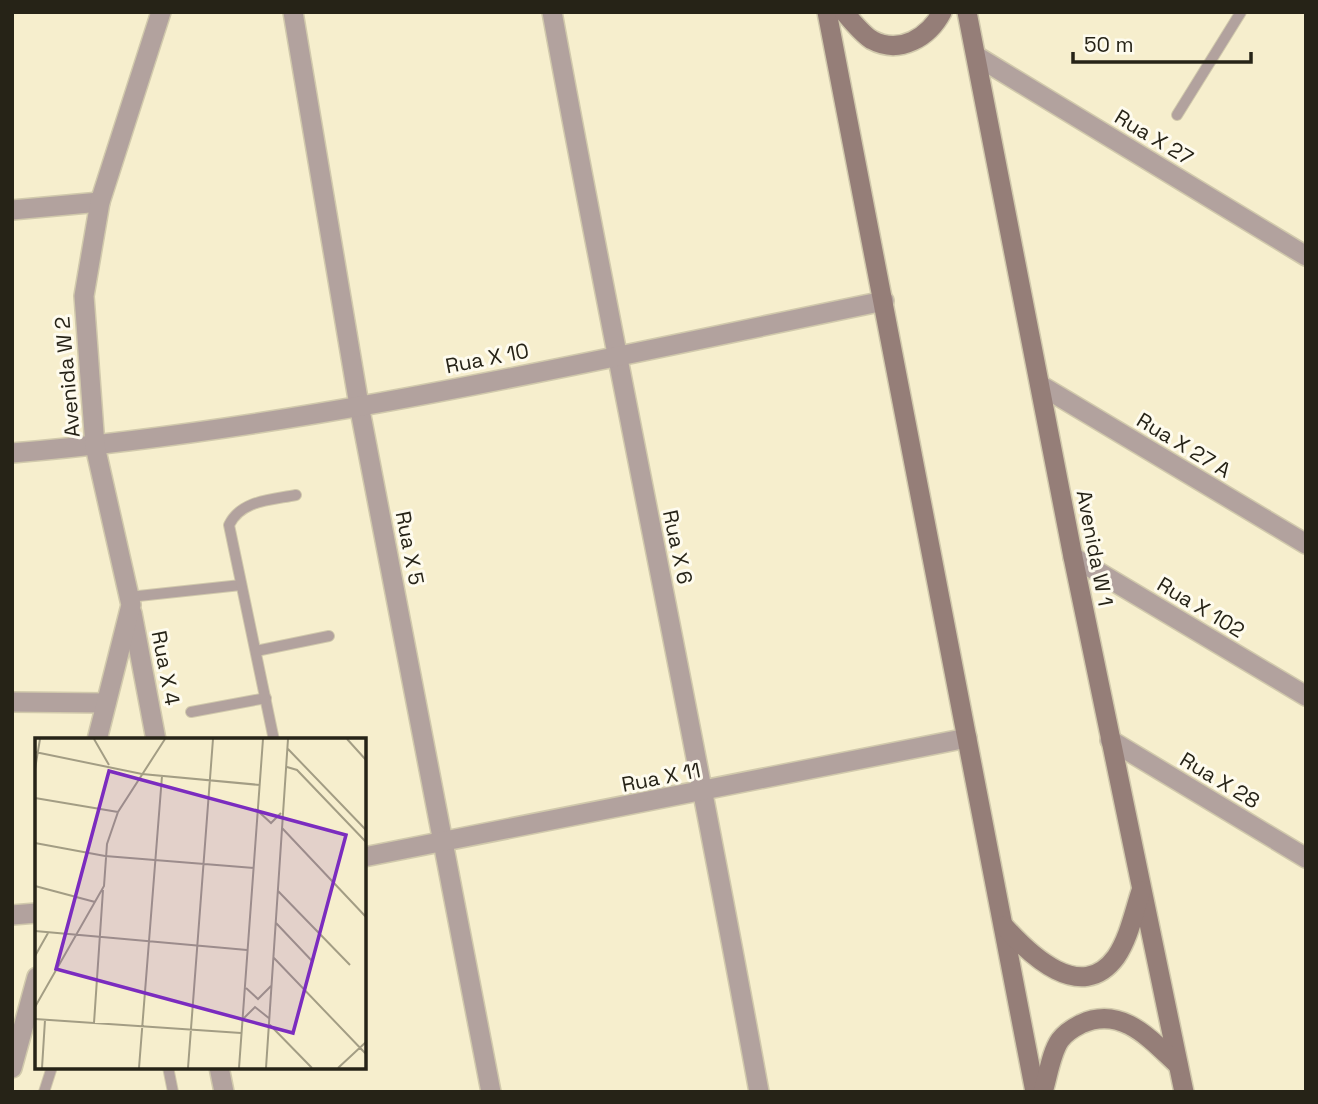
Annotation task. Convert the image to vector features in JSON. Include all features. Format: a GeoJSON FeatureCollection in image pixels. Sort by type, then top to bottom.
{"type":"FeatureCollection","features":[{"type":"Feature","properties":{"kind":"main road"},"geometry":{"type":"LineString","coordinates":[[827,12],[1035,1092]]}},
{"type":"Feature","properties":{"kind":"main road"},"geometry":{"type":"LineString","coordinates":[[844,12],[872,40],[899,44],[912,42],[930,32],[942,12]]}},
{"type":"Feature","properties":{"kind":"main road","name":"Avenida W 1"},"geometry":{"type":"LineString","coordinates":[[967,12],[978,57],[1073,557],[1184,1091]]}},
{"type":"Feature","properties":{"kind":"main road"},"geometry":{"type":"LineString","coordinates":[[1003,925],[1028,953],[1051,970],[1080,976],[1092,975],[1116,956],[1142,889]]}},
{"type":"Feature","properties":{"kind":"main road"},"geometry":{"type":"LineString","coordinates":[[1043,1092],[1059,1042],[1071,1029],[1101,1018],[1119,1019],[1140,1030],[1178,1065]]}},
{"type":"Feature","properties":{"kind":"street","name":"Avenida W 2"},"geometry":{"type":"LineString","coordinates":[[97,738],[130,601],[95,446],[84,296],[100,202],[161,12]]}},
{"type":"Feature","properties":{"kind":"street","name":"Rua X 5"},"geometry":{"type":"LineString","coordinates":[[293,12],[359,405],[446,843],[491,1092]]}},
{"type":"Feature","properties":{"kind":"street","name":"Rua X 6"},"geometry":{"type":"LineString","coordinates":[[552,12],[615,356],[705,792],[759,1092]]}},
{"type":"Feature","properties":{"kind":"street","name":"Rua X 27"},"geometry":{"type":"LineString","coordinates":[[978,57],[1306,256]]}},
{"type":"Feature","properties":{"kind":"street"},"geometry":{"type":"LineString","coordinates":[[12,210],[100,202]]}},
{"type":"Feature","properties":{"kind":"street","name":"Rua X 10"},"geometry":{"type":"LineString","coordinates":[[12,453],[95,446],[359,405],[884,301]]}},
{"type":"Feature","properties":{"kind":"street","name":"Rua X 27 A"},"geometry":{"type":"LineString","coordinates":[[1040,384],[1306,544]]}},
{"type":"Feature","properties":{"kind":"street","name":"Rua X 102"},"geometry":{"type":"LineString","coordinates":[[1073,557],[1306,696]]}},
{"type":"Feature","properties":{"kind":"street","name":"Rua X 4"},"geometry":{"type":"LineString","coordinates":[[130,601],[156,738]]}},
{"type":"Feature","properties":{"kind":"street"},"geometry":{"type":"LineString","coordinates":[[12,702],[106,703]]}},
{"type":"Feature","properties":{"kind":"street","name":"Rua X 11"},"geometry":{"type":"LineString","coordinates":[[366,857],[705,792],[967,738]]}},
{"type":"Feature","properties":{"kind":"street","name":"Rua X 28"},"geometry":{"type":"LineString","coordinates":[[1110,740],[1306,858]]}},
{"type":"Feature","properties":{"kind":"street"},"geometry":{"type":"LineString","coordinates":[[12,915],[35,913]]}},
{"type":"Feature","properties":{"kind":"street"},"geometry":{"type":"LineString","coordinates":[[12,1068],[35,984]]}},
{"type":"Feature","properties":{"kind":"street"},"geometry":{"type":"LineString","coordinates":[[219,1069],[223,1092]]}},
{"type":"Feature","properties":{"kind":"lane"},"geometry":{"type":"LineString","coordinates":[[1177,115],[1241,12]]}},
{"type":"Feature","properties":{"kind":"lane"},"geometry":{"type":"LineString","coordinates":[[274,738],[229,525],[236,512],[248,505],[296,495]]}},
{"type":"Feature","properties":{"kind":"lane"},"geometry":{"type":"LineString","coordinates":[[130,601],[241,584]]}},
{"type":"Feature","properties":{"kind":"lane"},"geometry":{"type":"LineString","coordinates":[[256,651],[329,636]]}},
{"type":"Feature","properties":{"kind":"lane"},"geometry":{"type":"LineString","coordinates":[[191,712],[265,698]]}},
{"type":"Feature","properties":{"kind":"lane"},"geometry":{"type":"LineString","coordinates":[[44,1092],[51,1069]]}},
{"type":"Feature","properties":{"kind":"lane"},"geometry":{"type":"LineString","coordinates":[[168,1069],[173,1092]]}}]}
